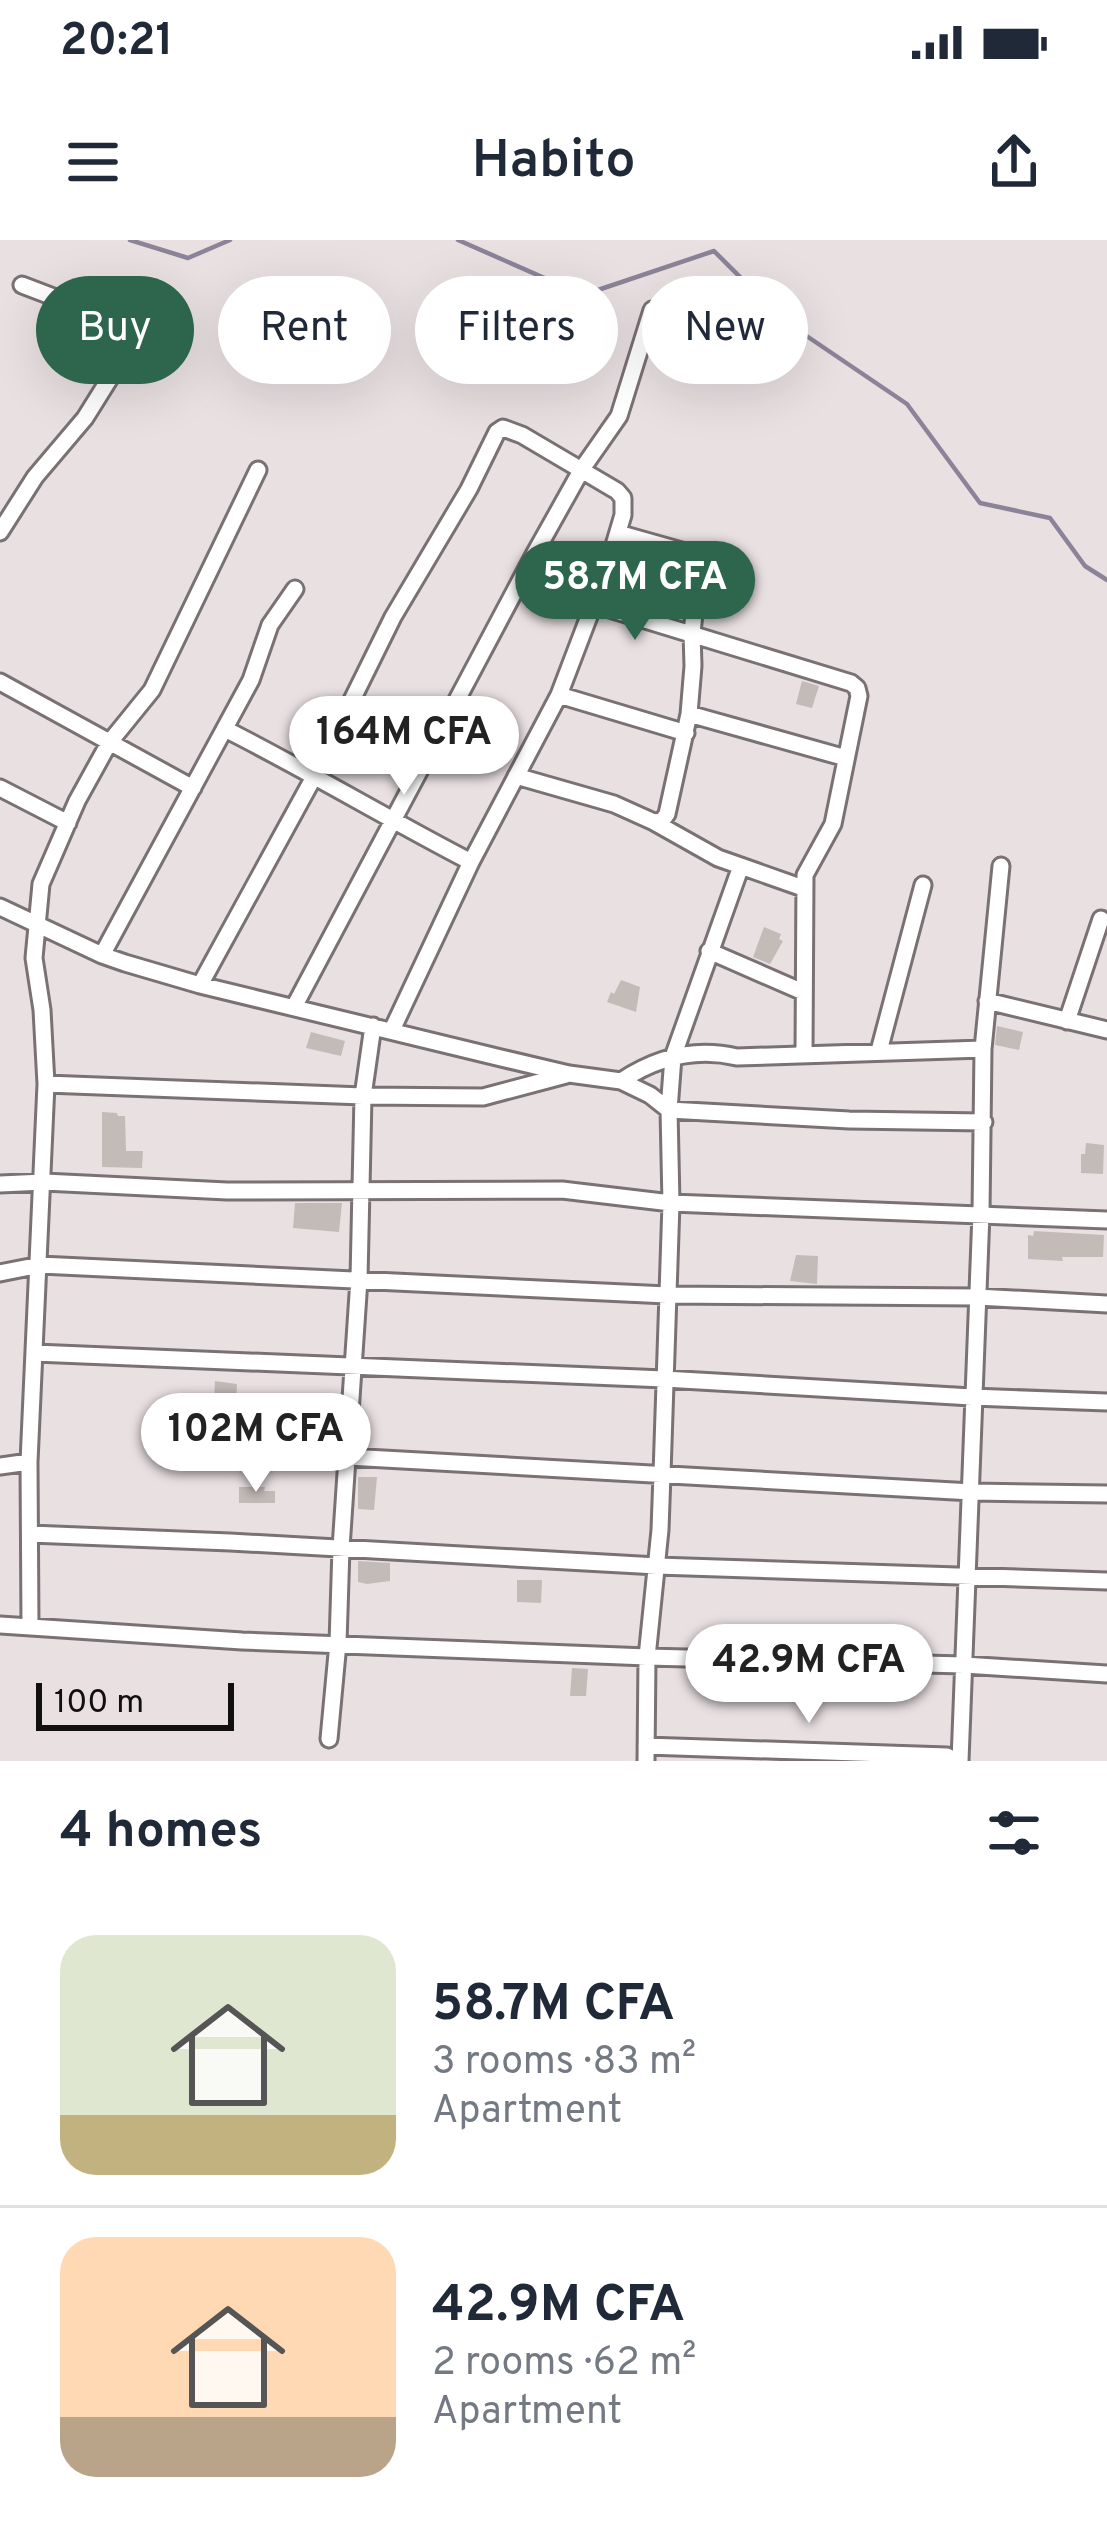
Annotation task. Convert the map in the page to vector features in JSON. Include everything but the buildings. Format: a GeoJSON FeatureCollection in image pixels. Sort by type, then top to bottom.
{"type":"FeatureCollection","features":[{"type":"Feature","properties":{"kind":"street"},"geometry":{"type":"LineString","coordinates":[[0,532],[35,477],[86,418],[140,330],[22,285]]}},
{"type":"Feature","properties":{"kind":"street"},"geometry":{"type":"LineString","coordinates":[[294,1007],[582,469],[619,416],[642,342]]}},
{"type":"Feature","properties":{"kind":"street"},"geometry":{"type":"LineString","coordinates":[[200,985],[315,775],[393,617],[500,429],[522,435],[617,491],[623,515],[559,695],[471,862],[392,1030]]}},
{"type":"Feature","properties":{"kind":"street"},"geometry":{"type":"LineString","coordinates":[[30,1626],[29,1462],[46,1084],[34,958],[41,884],[110,743],[152,691],[258,470]]}},
{"type":"Feature","properties":{"kind":"street"},"geometry":{"type":"LineString","coordinates":[[618,533],[673,548],[696,558],[699,565],[686,733],[667,814],[654,821]]}},
{"type":"Feature","properties":{"kind":"street"},"geometry":{"type":"LineString","coordinates":[[102,955],[251,680],[270,625],[295,589]]}},
{"type":"Feature","properties":{"kind":"street"},"geometry":{"type":"LineString","coordinates":[[593,604],[857,688],[833,824],[805,875],[803,888],[804,1054]]}},
{"type":"Feature","properties":{"kind":"street"},"geometry":{"type":"LineString","coordinates":[[0,682],[193,788]]}},
{"type":"Feature","properties":{"kind":"street"},"geometry":{"type":"LineString","coordinates":[[559,695],[686,733]]}},
{"type":"Feature","properties":{"kind":"street"},"geometry":{"type":"LineString","coordinates":[[689,714],[846,758]]}},
{"type":"Feature","properties":{"kind":"street"},"geometry":{"type":"LineString","coordinates":[[225,728],[471,862]]}},
{"type":"Feature","properties":{"kind":"street"},"geometry":{"type":"LineString","coordinates":[[516,776],[614,804],[718,858],[803,888]]}},
{"type":"Feature","properties":{"kind":"street"},"geometry":{"type":"LineString","coordinates":[[0,788],[68,823]]}},
{"type":"Feature","properties":{"kind":"street"},"geometry":{"type":"LineString","coordinates":[[741,866],[673,1057],[662,1474],[647,1657],[646,1753],[947,1756],[958,1761],[981,1213],[983,1049],[1001,866]]}},
{"type":"Feature","properties":{"kind":"street"},"geometry":{"type":"LineString","coordinates":[[879,1051],[923,885]]}},
{"type":"Feature","properties":{"kind":"street"},"geometry":{"type":"LineString","coordinates":[[0,907],[102,955],[200,985],[569,1074],[621,1081],[669,1110],[984,1122]]}},
{"type":"Feature","properties":{"kind":"street"},"geometry":{"type":"LineString","coordinates":[[1067,1021],[1101,919]]}},
{"type":"Feature","properties":{"kind":"street"},"geometry":{"type":"LineString","coordinates":[[709,951],[803,992]]}},
{"type":"Feature","properties":{"kind":"street"},"geometry":{"type":"LineString","coordinates":[[987,1001],[1107,1030]]}},
{"type":"Feature","properties":{"kind":"street"},"geometry":{"type":"LineString","coordinates":[[329,1739],[359,1279],[363,1096],[374,1026]]}},
{"type":"Feature","properties":{"kind":"street"},"geometry":{"type":"LineString","coordinates":[[621,1081],[641,1067],[704,1052],[736,1057],[983,1049]]}},
{"type":"Feature","properties":{"kind":"street"},"geometry":{"type":"LineString","coordinates":[[499,1092],[501,1058]]}},
{"type":"Feature","properties":{"kind":"street"},"geometry":{"type":"LineString","coordinates":[[46,1084],[483,1097],[569,1074]]}},
{"type":"Feature","properties":{"kind":"street"},"geometry":{"type":"LineString","coordinates":[[0,1184],[227,1191],[562,1190],[671,1203],[1107,1220]]}},
{"type":"Feature","properties":{"kind":"street"},"geometry":{"type":"LineString","coordinates":[[0,1274],[40,1265],[667,1295],[977,1297],[1107,1304]]}},
{"type":"Feature","properties":{"kind":"street"},"geometry":{"type":"LineString","coordinates":[[35,1353],[1107,1402]]}},
{"type":"Feature","properties":{"kind":"street"},"geometry":{"type":"LineString","coordinates":[[276,1456],[971,1492],[1107,1494]]}},
{"type":"Feature","properties":{"kind":"street"},"geometry":{"type":"LineString","coordinates":[[0,1466],[29,1462]]}},
{"type":"Feature","properties":{"kind":"street"},"geometry":{"type":"LineString","coordinates":[[30,1534],[657,1566],[1107,1581]]}},
{"type":"Feature","properties":{"kind":"street"},"geometry":{"type":"LineString","coordinates":[[0,1625],[242,1641],[1107,1674]]}},
{"type":"Feature","properties":{"kind":"waterway"},"geometry":{"type":"LineString","coordinates":[[130,240],[188,258],[230,240]]}},
{"type":"Feature","properties":{"kind":"waterway"},"geometry":{"type":"LineString","coordinates":[[458,240],[583,295],[714,251],[783,320],[907,404],[980,503],[1050,518],[1085,566],[1107,580]]}}]}
